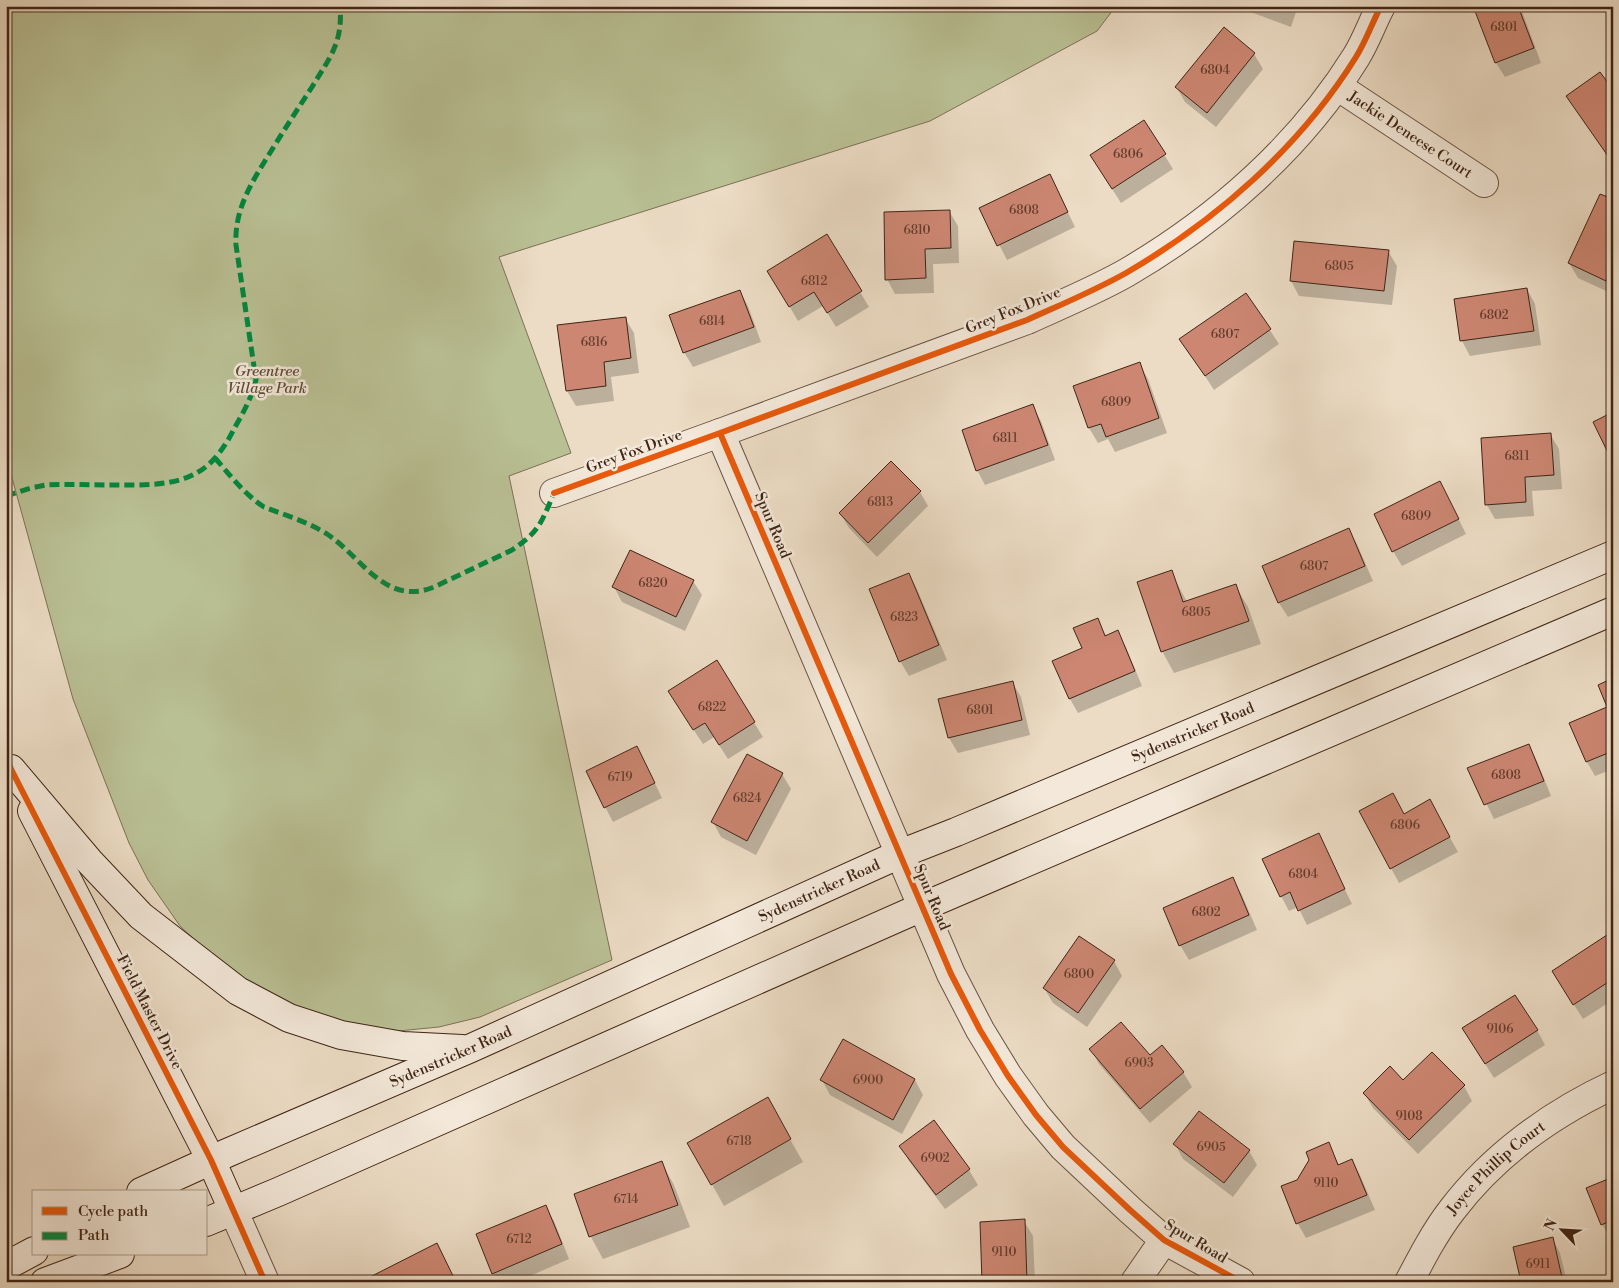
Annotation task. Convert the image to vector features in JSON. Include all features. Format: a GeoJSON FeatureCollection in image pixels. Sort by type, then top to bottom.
{"type":"FeatureCollection","features":[{"type":"Feature","properties":{"kind":"main road","name":"Grey Fox Drive"},"geometry":{"type":"LineString","coordinates":[[554,493],[1027,320],[1077,298],[1125,273],[1181,239],[1237,194],[1277,156],[1321,108],[1337,86],[1357,55],[1381,6]]}},
{"type":"Feature","properties":{"kind":"main road","name":"Jackie Deneese Court"},"geometry":{"type":"LineString","coordinates":[[1337,86],[1484,183]]}},
{"type":"Feature","properties":{"kind":"main road","name":"Spur Road"},"geometry":{"type":"LineString","coordinates":[[720,433],[951,974],[980,1030],[1019,1092],[1063,1147],[1164,1240],[1241,1282]]}},
{"type":"Feature","properties":{"kind":"main road","name":"Sydenstricker Road"},"geometry":{"type":"LineString","coordinates":[[145,1190],[469,1049],[900,854],[965,829],[1613,555]]}},
{"type":"Feature","properties":{"kind":"main road"},"geometry":{"type":"LineString","coordinates":[[208,1221],[234,1212],[922,907],[1613,611]]}},
{"type":"Feature","properties":{"kind":"main road"},"geometry":{"type":"LineString","coordinates":[[8,763],[89,861],[142,916],[238,991],[288,1018],[341,1035],[403,1046],[469,1049]]}},
{"type":"Feature","properties":{"kind":"main road","name":"Field Master Drive"},"geometry":{"type":"LineString","coordinates":[[8,763],[211,1160],[265,1282]]}},
{"type":"Feature","properties":{"kind":"main road","name":"Joyce Phillip Court"},"geometry":{"type":"LineString","coordinates":[[1409,1282],[1422,1255],[1451,1211],[1501,1157],[1544,1124],[1589,1096],[1613,1085]]}},
{"type":"Feature","properties":{"kind":"main road"},"geometry":{"type":"LineString","coordinates":[[1135,1282],[1164,1240]]}},
{"type":"Feature","properties":{"kind":"main road"},"geometry":{"type":"LineString","coordinates":[[6,1266],[32,1252]]}},
{"type":"Feature","properties":{"kind":"main road"},"geometry":{"type":"LineString","coordinates":[[45,1282],[115,1256]]}},
{"type":"Feature","properties":{"kind":"green space","name":"Greentree Village Park"},"geometry":{"type":"Polygon","coordinates":[[[6,6],[1116,6],[1097,31],[930,121],[499,257],[571,453],[509,476],[612,960],[480,1017],[439,1027],[398,1031],[315,1018],[230,973],[180,926],[148,880],[129,843],[73,699],[6,456],[6,6]]]}},
{"type":"Feature","properties":{"kind":"building"},"geometry":{"type":"Polygon","coordinates":[[[1473,6],[1518,6],[1534,48],[1495,63],[1473,6]]]}},
{"type":"Feature","properties":{"kind":"building"},"geometry":{"type":"Polygon","coordinates":[[[1224,27],[1255,53],[1207,113],[1175,87],[1224,27]]]}},
{"type":"Feature","properties":{"kind":"building"},"geometry":{"type":"Polygon","coordinates":[[[1600,72],[1613,90],[1613,157],[1610,159],[1566,96],[1600,72]]]}},
{"type":"Feature","properties":{"kind":"building"},"geometry":{"type":"Polygon","coordinates":[[[1144,120],[1166,154],[1112,189],[1090,155],[1144,120]]]}},
{"type":"Feature","properties":{"kind":"building"},"geometry":{"type":"Polygon","coordinates":[[[1050,174],[1068,212],[997,246],[979,208],[1050,174]]]}},
{"type":"Feature","properties":{"kind":"building"},"geometry":{"type":"Polygon","coordinates":[[[1600,194],[1613,199],[1613,268],[1606,281],[1568,263],[1600,194]]]}},
{"type":"Feature","properties":{"kind":"building"},"geometry":{"type":"Polygon","coordinates":[[[950,210],[951,248],[925,249],[926,278],[885,280],[884,212],[950,210]]]}},
{"type":"Feature","properties":{"kind":"building"},"geometry":{"type":"Polygon","coordinates":[[[827,234],[862,291],[827,313],[814,292],[789,307],[767,271],[827,234]]]}},
{"type":"Feature","properties":{"kind":"building"},"geometry":{"type":"Polygon","coordinates":[[[1294,241],[1389,250],[1384,291],[1290,281],[1294,241]]]}},
{"type":"Feature","properties":{"kind":"building"},"geometry":{"type":"Polygon","coordinates":[[[1527,288],[1534,331],[1460,341],[1454,299],[1527,288]]]}},
{"type":"Feature","properties":{"kind":"building"},"geometry":{"type":"Polygon","coordinates":[[[740,290],[754,327],[683,353],[669,315],[740,290]]]}},
{"type":"Feature","properties":{"kind":"building"},"geometry":{"type":"Polygon","coordinates":[[[1246,293],[1271,329],[1205,376],[1179,339],[1246,293]]]}},
{"type":"Feature","properties":{"kind":"building"},"geometry":{"type":"Polygon","coordinates":[[[626,317],[631,358],[604,362],[606,386],[566,391],[557,325],[626,317]]]}},
{"type":"Feature","properties":{"kind":"building"},"geometry":{"type":"Polygon","coordinates":[[[1140,362],[1159,418],[1106,437],[1101,424],[1088,428],[1073,386],[1140,362]]]}},
{"type":"Feature","properties":{"kind":"building"},"geometry":{"type":"Polygon","coordinates":[[[1033,404],[1048,445],[976,471],[962,430],[1033,404]]]}},
{"type":"Feature","properties":{"kind":"building"},"geometry":{"type":"Polygon","coordinates":[[[1613,412],[1613,459],[1611,459],[1593,422],[1613,412]]]}},
{"type":"Feature","properties":{"kind":"building"},"geometry":{"type":"Polygon","coordinates":[[[1551,433],[1554,475],[1525,477],[1526,502],[1485,505],[1481,438],[1551,433]]]}},
{"type":"Feature","properties":{"kind":"building"},"geometry":{"type":"Polygon","coordinates":[[[891,461],[921,491],[868,543],[839,513],[891,461]]]}},
{"type":"Feature","properties":{"kind":"building"},"geometry":{"type":"Polygon","coordinates":[[[1440,481],[1459,519],[1392,552],[1374,514],[1440,481]]]}},
{"type":"Feature","properties":{"kind":"building"},"geometry":{"type":"Polygon","coordinates":[[[1349,528],[1365,566],[1278,603],[1262,566],[1349,528]]]}},
{"type":"Feature","properties":{"kind":"building"},"geometry":{"type":"Polygon","coordinates":[[[630,550],[694,580],[676,617],[612,587],[630,550]]]}},
{"type":"Feature","properties":{"kind":"building"},"geometry":{"type":"Polygon","coordinates":[[[1172,570],[1183,602],[1236,584],[1249,621],[1161,652],[1137,582],[1172,570]]]}},
{"type":"Feature","properties":{"kind":"building"},"geometry":{"type":"Polygon","coordinates":[[[909,573],[939,645],[899,662],[869,589],[909,573]]]}},
{"type":"Feature","properties":{"kind":"building"},"geometry":{"type":"Polygon","coordinates":[[[1098,618],[1105,636],[1118,630],[1135,671],[1069,699],[1052,661],[1082,648],[1073,628],[1098,618]]]}},
{"type":"Feature","properties":{"kind":"building"},"geometry":{"type":"Polygon","coordinates":[[[717,660],[755,722],[719,745],[705,723],[693,730],[668,691],[717,660]]]}},
{"type":"Feature","properties":{"kind":"building"},"geometry":{"type":"Polygon","coordinates":[[[1613,678],[1613,751],[1586,762],[1569,723],[1607,707],[1598,685],[1613,678]]]}},
{"type":"Feature","properties":{"kind":"building"},"geometry":{"type":"Polygon","coordinates":[[[1013,681],[1022,720],[948,738],[938,699],[1013,681]]]}},
{"type":"Feature","properties":{"kind":"building"},"geometry":{"type":"Polygon","coordinates":[[[1529,744],[1544,781],[1484,805],[1467,768],[1529,744]]]}},
{"type":"Feature","properties":{"kind":"building"},"geometry":{"type":"Polygon","coordinates":[[[637,746],[655,783],[604,808],[586,771],[637,746]]]}},
{"type":"Feature","properties":{"kind":"building"},"geometry":{"type":"Polygon","coordinates":[[[747,754],[783,773],[747,841],[711,822],[747,754]]]}},
{"type":"Feature","properties":{"kind":"building"},"geometry":{"type":"Polygon","coordinates":[[[1393,793],[1404,814],[1430,799],[1450,837],[1390,869],[1359,811],[1393,793]]]}},
{"type":"Feature","properties":{"kind":"building"},"geometry":{"type":"Polygon","coordinates":[[[1319,833],[1345,889],[1298,911],[1290,892],[1280,897],[1262,859],[1319,833]]]}},
{"type":"Feature","properties":{"kind":"building"},"geometry":{"type":"Polygon","coordinates":[[[1233,877],[1249,915],[1179,946],[1163,908],[1233,877]]]}},
{"type":"Feature","properties":{"kind":"building"},"geometry":{"type":"Polygon","coordinates":[[[1613,931],[1613,979],[1573,1005],[1552,971],[1613,931]]]}},
{"type":"Feature","properties":{"kind":"building"},"geometry":{"type":"Polygon","coordinates":[[[1079,936],[1115,960],[1078,1013],[1043,988],[1079,936]]]}},
{"type":"Feature","properties":{"kind":"building"},"geometry":{"type":"Polygon","coordinates":[[[1515,995],[1538,1030],[1485,1064],[1462,1028],[1515,995]]]}},
{"type":"Feature","properties":{"kind":"building"},"geometry":{"type":"Polygon","coordinates":[[[1121,1022],[1150,1055],[1162,1045],[1184,1072],[1140,1109],[1089,1049],[1121,1022]]]}},
{"type":"Feature","properties":{"kind":"building"},"geometry":{"type":"Polygon","coordinates":[[[843,1039],[915,1079],[893,1120],[820,1080],[843,1039]]]}},
{"type":"Feature","properties":{"kind":"building"},"geometry":{"type":"Polygon","coordinates":[[[1432,1052],[1465,1085],[1409,1140],[1363,1093],[1390,1066],[1403,1080],[1432,1052]]]}},
{"type":"Feature","properties":{"kind":"building"},"geometry":{"type":"Polygon","coordinates":[[[768,1097],[791,1139],[711,1185],[687,1143],[768,1097]]]}},
{"type":"Feature","properties":{"kind":"building"},"geometry":{"type":"Polygon","coordinates":[[[1199,1111],[1250,1150],[1224,1183],[1173,1144],[1199,1111]]]}},
{"type":"Feature","properties":{"kind":"building"},"geometry":{"type":"Polygon","coordinates":[[[934,1120],[970,1169],[936,1195],[899,1146],[934,1120]]]}},
{"type":"Feature","properties":{"kind":"building"},"geometry":{"type":"Polygon","coordinates":[[[1329,1142],[1338,1165],[1352,1159],[1367,1195],[1296,1224],[1281,1186],[1297,1180],[1309,1160],[1306,1152],[1329,1142]]]}},
{"type":"Feature","properties":{"kind":"building"},"geometry":{"type":"Polygon","coordinates":[[[662,1161],[678,1205],[589,1237],[574,1194],[662,1161]]]}},
{"type":"Feature","properties":{"kind":"building"},"geometry":{"type":"Polygon","coordinates":[[[1613,1177],[1613,1220],[1601,1225],[1586,1188],[1613,1177]]]}},
{"type":"Feature","properties":{"kind":"building"},"geometry":{"type":"Polygon","coordinates":[[[546,1205],[562,1244],[492,1274],[476,1234],[546,1205]]]}},
{"type":"Feature","properties":{"kind":"building"},"geometry":{"type":"Polygon","coordinates":[[[1025,1219],[1027,1282],[982,1282],[980,1222],[1025,1219]]]}},
{"type":"Feature","properties":{"kind":"building"},"geometry":{"type":"Polygon","coordinates":[[[1553,1237],[1563,1282],[1521,1282],[1513,1247],[1553,1237]]]}},
{"type":"Feature","properties":{"kind":"building"},"geometry":{"type":"Polygon","coordinates":[[[437,1243],[456,1282],[370,1282],[368,1278],[437,1243]]]}},
{"type":"Feature","properties":{"kind":"marked path"},"geometry":{"type":"LineString","coordinates":[[6,496],[46,485],[142,485],[169,482],[194,474],[205,467],[223,448],[247,405],[256,380],[236,245],[238,218],[252,182],[334,49],[339,30],[340,6]]}},
{"type":"Feature","properties":{"kind":"marked path"},"geometry":{"type":"LineString","coordinates":[[215,458],[232,478],[264,507],[304,522],[327,534],[375,577],[388,585],[402,590],[417,591],[434,587],[512,550],[529,537],[539,526],[554,493]]}},
{"type":"Feature","properties":{"kind":"cycle path"},"geometry":{"type":"LineString","coordinates":[[554,493],[1027,320],[1126,273],[1192,230],[1254,179],[1283,151],[1334,90],[1360,51],[1381,6]]}},
{"type":"Feature","properties":{"kind":"cycle path"},"geometry":{"type":"LineString","coordinates":[[720,433],[951,974],[980,1030],[1008,1076],[1036,1115],[1063,1147],[1130,1210],[1164,1240],[1241,1282]]}},
{"type":"Feature","properties":{"kind":"cycle path"},"geometry":{"type":"LineString","coordinates":[[6,757],[211,1160],[265,1282]]}}]}
